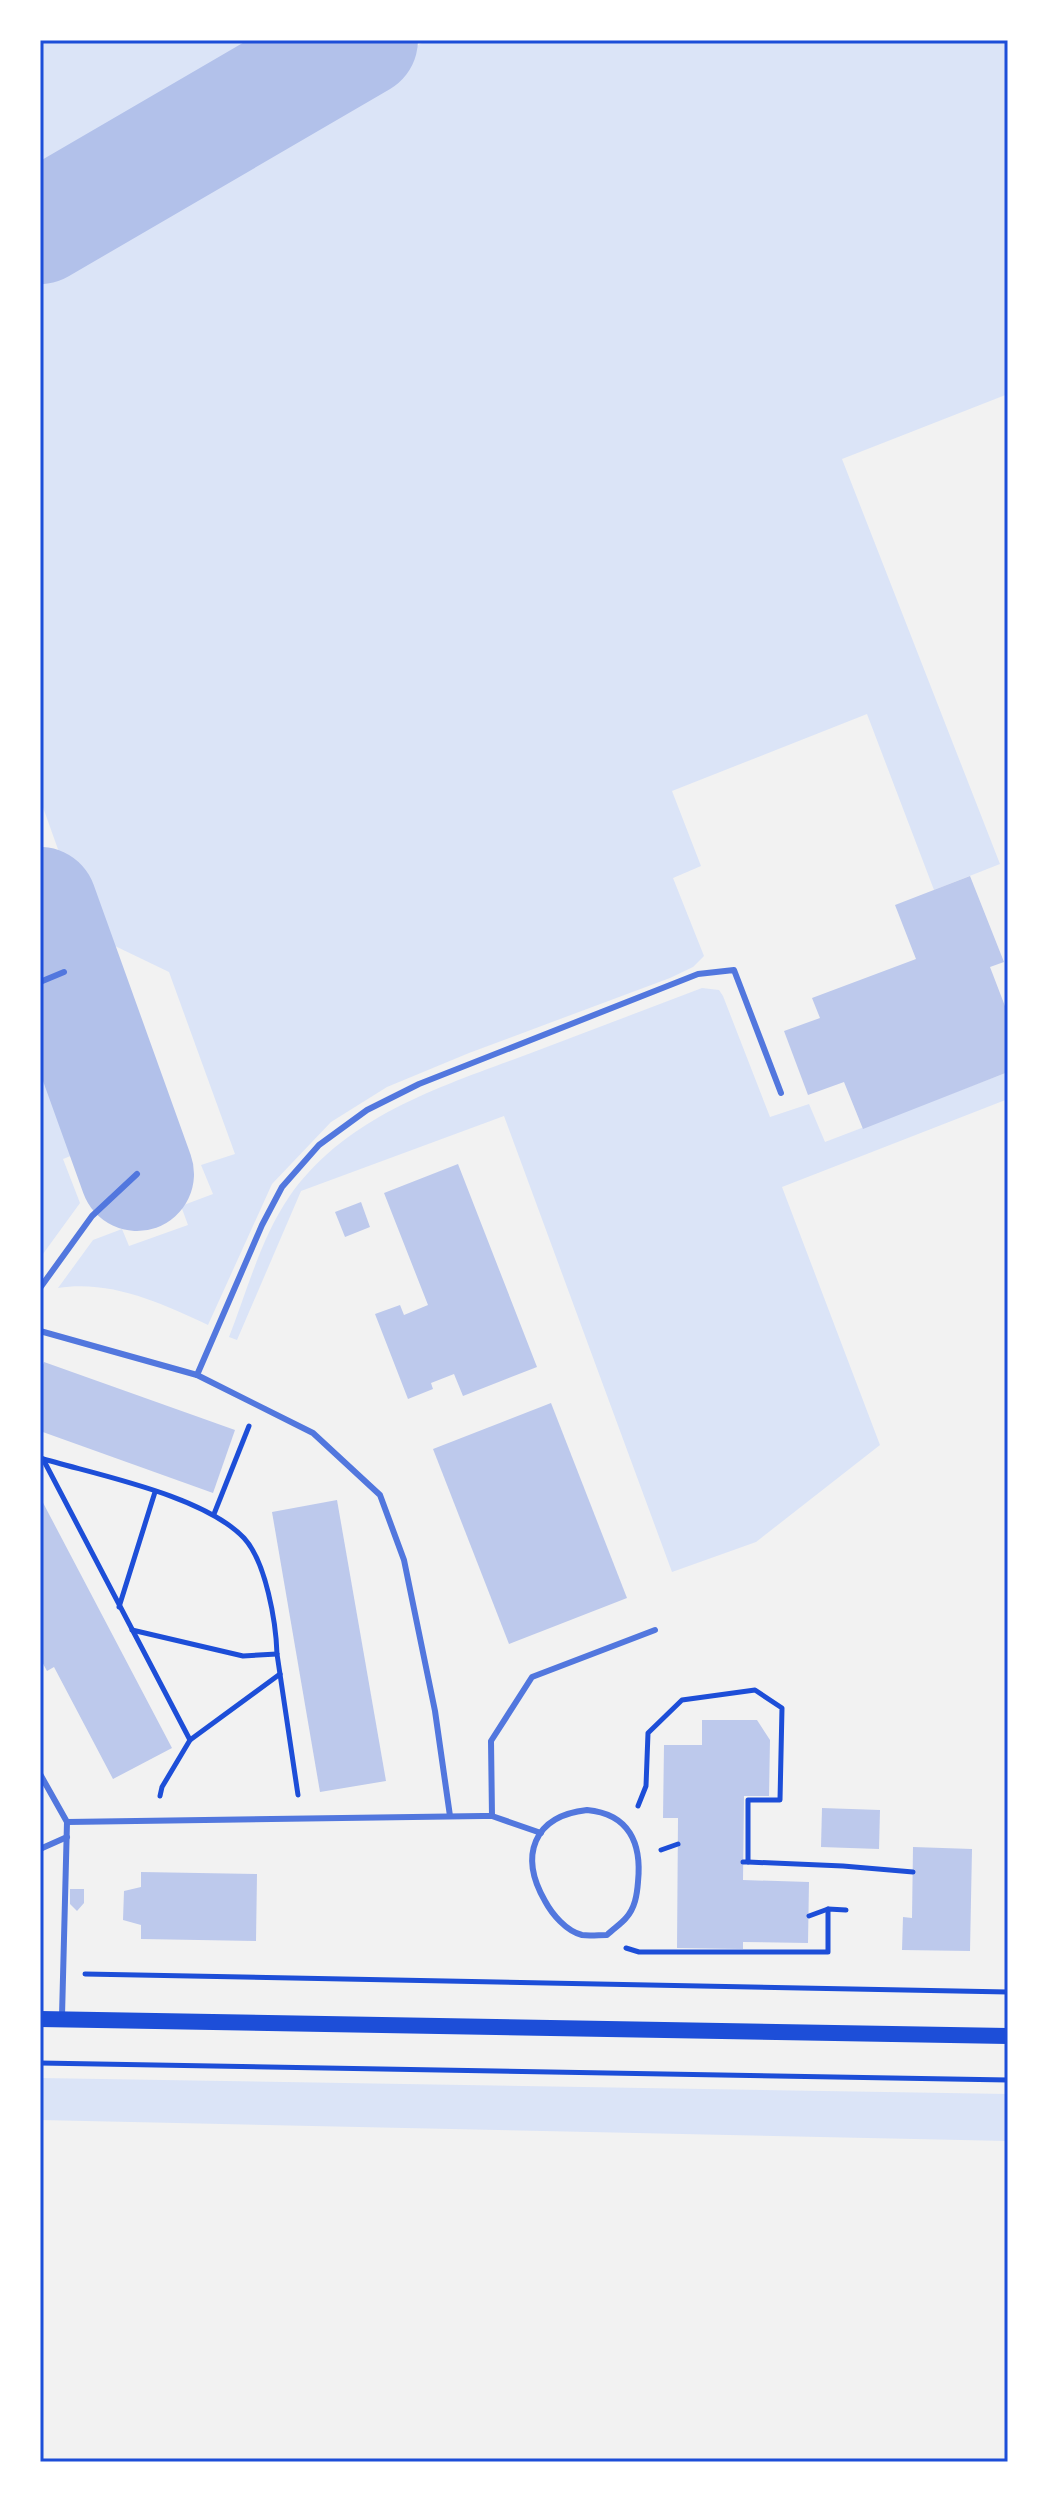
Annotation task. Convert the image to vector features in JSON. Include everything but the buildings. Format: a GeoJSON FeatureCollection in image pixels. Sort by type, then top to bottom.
{"type":"FeatureCollection","features":[{"type":"Feature","properties":{"kind":"main road"},"geometry":{"type":"LineString","coordinates":[[40,2019],[1008,2036]]}},
{"type":"Feature","properties":{"kind":"lane"},"geometry":{"type":"LineString","coordinates":[[197,1375],[262,1225],[282,1187],[319,1145],[367,1110],[419,1084],[698,974],[734,970],[781,1093]]}},
{"type":"Feature","properties":{"kind":"lane"},"geometry":{"type":"LineString","coordinates":[[40,982],[64,972]]}},
{"type":"Feature","properties":{"kind":"lane"},"geometry":{"type":"LineString","coordinates":[[40,1288],[92,1216],[137,1174]]}},
{"type":"Feature","properties":{"kind":"lane"},"geometry":{"type":"LineString","coordinates":[[40,1331],[197,1375],[313,1433],[380,1495],[404,1560],[435,1711],[450,1816]]}},
{"type":"Feature","properties":{"kind":"lane"},"geometry":{"type":"LineString","coordinates":[[492,1816],[491,1741],[532,1677],[655,1630]]}},
{"type":"Feature","properties":{"kind":"lane"},"geometry":{"type":"LineString","coordinates":[[40,1774],[67,1822],[62,2020]]}},
{"type":"Feature","properties":{"kind":"lane"},"geometry":{"type":"LineString","coordinates":[[568,1812],[602,1812],[628,1829],[637,1844],[639,1876],[636,1899],[627,1917],[607,1935],[581,1935],[551,1913],[535,1884],[531,1866],[533,1849],[541,1833],[553,1820],[568,1812]]}},
{"type":"Feature","properties":{"kind":"lane"},"geometry":{"type":"LineString","coordinates":[[67,1822],[492,1816],[541,1833]]}},
{"type":"Feature","properties":{"kind":"lane"},"geometry":{"type":"LineString","coordinates":[[40,1849],[67,1837]]}},
{"type":"Feature","properties":{"kind":"path"},"geometry":{"type":"LineString","coordinates":[[214,1514],[257,1406]]}},
{"type":"Feature","properties":{"kind":"path"},"geometry":{"type":"LineString","coordinates":[[42,1458],[182,1499],[214,1514],[245,1539],[265,1579],[276,1632],[302,1818]]}},
{"type":"Feature","properties":{"kind":"path"},"geometry":{"type":"LineString","coordinates":[[42,1458],[190,1740]]}},
{"type":"Feature","properties":{"kind":"path"},"geometry":{"type":"LineString","coordinates":[[119,1608],[155,1492]]}},
{"type":"Feature","properties":{"kind":"path"},"geometry":{"type":"LineString","coordinates":[[131,1629],[243,1656],[277,1654]]}},
{"type":"Feature","properties":{"kind":"path"},"geometry":{"type":"LineString","coordinates":[[157,1820],[162,1787],[190,1740],[280,1674]]}},
{"type":"Feature","properties":{"kind":"path"},"geometry":{"type":"LineString","coordinates":[[628,1829],[646,1786],[648,1733],[682,1700],[755,1690],[782,1708],[780,1800],[748,1800],[746,1862],[913,1872]]}},
{"type":"Feature","properties":{"kind":"path"},"geometry":{"type":"LineString","coordinates":[[581,1935],[639,1952],[828,1952],[828,1909]]}},
{"type":"Feature","properties":{"kind":"path"},"geometry":{"type":"LineString","coordinates":[[809,1916],[828,1909],[846,1910]]}},
{"type":"Feature","properties":{"kind":"path"},"geometry":{"type":"LineString","coordinates":[[63,1974],[1008,1992]]}},
{"type":"Feature","properties":{"kind":"path"},"geometry":{"type":"LineString","coordinates":[[40,2063],[1008,2080]]}},
{"type":"Feature","properties":{"kind":"shaded area"},"geometry":{"type":"Polygon","coordinates":[[[40,40],[292,40],[40,187],[40,40]]]}},
{"type":"Feature","properties":{"kind":"shaded area"},"geometry":{"type":"Polygon","coordinates":[[[427,40],[1008,40],[1008,394],[842,459],[1000,864],[934,890],[867,714],[672,791],[701,866],[673,878],[704,956],[693,967],[670,978],[387,1087],[331,1122],[272,1184],[208,1325],[117,1290],[78,1286],[58,1288],[93,1240],[122,1229],[129,1246],[188,1225],[181,1206],[213,1194],[201,1165],[235,1154],[169,972],[88,933],[40,799],[40,266],[427,40]]]}},
{"type":"Feature","properties":{"kind":"shaded area"},"geometry":{"type":"Polygon","coordinates":[[[702,988],[719,990],[723,996],[770,1117],[809,1104],[825,1142],[1008,1072],[1008,1099],[782,1187],[880,1445],[756,1542],[672,1572],[504,1116],[301,1191],[237,1340],[229,1337],[262,1247],[279,1213],[312,1169],[338,1145],[367,1124],[431,1091],[702,988]]]}},
{"type":"Feature","properties":{"kind":"shaded area"},"geometry":{"type":"Polygon","coordinates":[[[40,1059],[69,1076],[96,1146],[63,1159],[80,1203],[40,1258],[40,1059]]]}},
{"type":"Feature","properties":{"kind":"shaded area"},"geometry":{"type":"Polygon","coordinates":[[[40,2078],[1008,2094],[1008,2141],[40,2120],[40,2078]]]}},
{"type":"Feature","properties":{"kind":"taxiway"},"geometry":{"type":"LineString","coordinates":[[40,227],[361,40]]}},
{"type":"Feature","properties":{"kind":"taxiway"},"geometry":{"type":"LineString","coordinates":[[40,904],[137,1174]]}}]}
